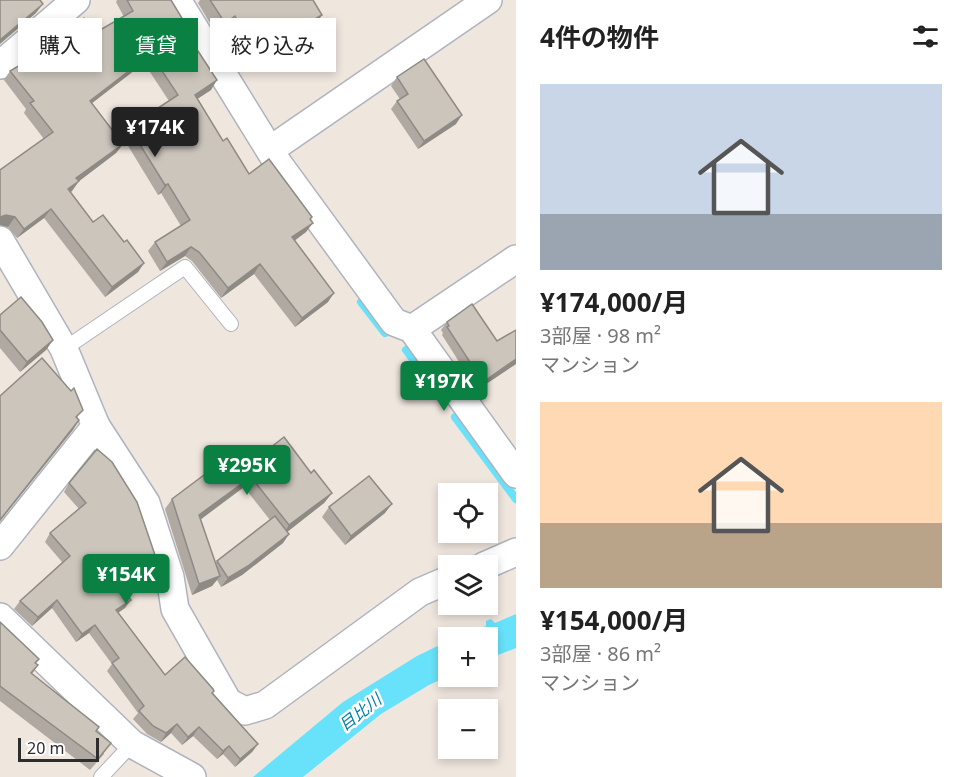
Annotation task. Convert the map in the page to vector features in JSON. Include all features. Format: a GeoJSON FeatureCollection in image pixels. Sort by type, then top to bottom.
{"type":"FeatureCollection","features":[{"type":"Feature","properties":{"kind":"street"},"geometry":{"type":"LineString","coordinates":[[0,65],[76,0]]}},
{"type":"Feature","properties":{"kind":"street"},"geometry":{"type":"LineString","coordinates":[[177,0],[270,150],[394,322],[412,329],[516,474]]}},
{"type":"Feature","properties":{"kind":"street"},"geometry":{"type":"LineString","coordinates":[[270,150],[488,0]]}},
{"type":"Feature","properties":{"kind":"street"},"geometry":{"type":"LineString","coordinates":[[4,256],[63,349],[96,426],[146,503],[170,577],[175,609],[228,702],[245,711],[266,705],[420,592],[438,584]]}},
{"type":"Feature","properties":{"kind":"street"},"geometry":{"type":"LineString","coordinates":[[412,329],[516,259]]}},
{"type":"Feature","properties":{"kind":"street"},"geometry":{"type":"LineString","coordinates":[[0,546],[96,426]]}},
{"type":"Feature","properties":{"kind":"street"},"geometry":{"type":"LineString","coordinates":[[498,560],[516,552]]}},
{"type":"Feature","properties":{"kind":"street"},"geometry":{"type":"LineString","coordinates":[[0,616],[132,744],[192,777]]}},
{"type":"Feature","properties":{"kind":"lane"},"geometry":{"type":"LineString","coordinates":[[63,349],[185,267],[231,324]]}},
{"type":"Feature","properties":{"kind":"lane"},"geometry":{"type":"LineString","coordinates":[[101,777],[132,744]]}},
{"type":"Feature","properties":{"kind":"water"},"geometry":{"type":"Polygon","coordinates":[[[516,614],[516,648],[498,655],[498,627],[483,627],[486,626],[486,621],[491,619],[495,623],[516,614]]]}},
{"type":"Feature","properties":{"kind":"water","name":"目比川"},"geometry":{"type":"Polygon","coordinates":[[[438,646],[438,681],[381,714],[303,777],[253,777],[343,702],[417,656],[438,646]]]}},
{"type":"Feature","properties":{"kind":"building"},"geometry":{"type":"Polygon","coordinates":[[[0,0],[40,0],[43,4],[26,18],[18,18],[18,25],[0,40],[0,0]]]}},
{"type":"Feature","properties":{"kind":"building"},"geometry":{"type":"Polygon","coordinates":[[[127,0],[171,0],[182,18],[121,18],[133,11],[127,0]]]}},
{"type":"Feature","properties":{"kind":"building"},"geometry":{"type":"Polygon","coordinates":[[[210,0],[313,0],[322,15],[317,18],[236,18],[235,16],[222,18],[210,0]]]}},
{"type":"Feature","properties":{"kind":"building"},"geometry":{"type":"Polygon","coordinates":[[[114,22],[114,72],[128,72],[90,101],[123,144],[76,178],[79,181],[68,189],[93,222],[103,215],[124,242],[127,240],[144,263],[112,287],[51,209],[24,229],[15,217],[6,215],[0,217],[0,170],[53,132],[30,103],[34,101],[10,71],[18,66],[18,72],[102,72],[102,29],[114,22]]]}},
{"type":"Feature","properties":{"kind":"building"},"geometry":{"type":"Polygon","coordinates":[[[198,51],[217,80],[195,95],[223,141],[227,138],[249,174],[269,159],[312,217],[310,219],[313,223],[292,237],[334,293],[302,318],[260,264],[228,288],[199,252],[191,247],[167,262],[155,242],[190,220],[129,127],[178,95],[163,72],[198,72],[198,51]]]}},
{"type":"Feature","properties":{"kind":"building"},"geometry":{"type":"Polygon","coordinates":[[[424,59],[462,115],[424,141],[397,101],[408,94],[397,77],[424,59]]]}},
{"type":"Feature","properties":{"kind":"building"},"geometry":{"type":"Polygon","coordinates":[[[21,297],[42,322],[53,340],[27,362],[0,330],[0,315],[21,297]]]}},
{"type":"Feature","properties":{"kind":"building"},"geometry":{"type":"Polygon","coordinates":[[[472,304],[497,341],[516,330],[516,359],[483,382],[447,327],[449,326],[447,322],[472,304]]]}},
{"type":"Feature","properties":{"kind":"building"},"geometry":{"type":"Polygon","coordinates":[[[42,358],[71,391],[74,388],[83,410],[76,417],[79,420],[0,520],[0,396],[42,358]]]}},
{"type":"Feature","properties":{"kind":"building"},"geometry":{"type":"Polygon","coordinates":[[[284,437],[311,473],[314,470],[332,493],[289,525],[251,477],[199,515],[220,576],[199,584],[172,499],[236,451],[247,466],[284,437]]]}},
{"type":"Feature","properties":{"kind":"building"},"geometry":{"type":"Polygon","coordinates":[[[97,449],[112,462],[137,502],[156,558],[148,564],[132,569],[137,574],[137,582],[126,593],[131,600],[116,610],[165,675],[185,657],[213,689],[212,693],[258,744],[240,759],[229,746],[223,751],[199,727],[188,737],[177,724],[166,733],[153,726],[139,711],[144,706],[112,663],[119,658],[95,625],[82,634],[57,600],[38,617],[20,601],[70,556],[50,533],[86,503],[69,483],[97,449]]]}},
{"type":"Feature","properties":{"kind":"building"},"geometry":{"type":"Polygon","coordinates":[[[369,476],[392,504],[351,536],[329,507],[369,476]]]}},
{"type":"Feature","properties":{"kind":"building"},"geometry":{"type":"Polygon","coordinates":[[[275,516],[289,534],[248,566],[228,578],[217,561],[275,516]]]}},
{"type":"Feature","properties":{"kind":"building"},"geometry":{"type":"Polygon","coordinates":[[[0,622],[39,659],[35,663],[38,665],[31,673],[99,727],[96,731],[111,743],[98,759],[0,686],[0,622]]]}},
{"type":"Feature","properties":{"kind":"waterway"},"geometry":{"type":"LineString","coordinates":[[361,302],[385,333]]}},
{"type":"Feature","properties":{"kind":"waterway"},"geometry":{"type":"LineString","coordinates":[[406,350],[444,402]]}},
{"type":"Feature","properties":{"kind":"waterway"},"geometry":{"type":"LineString","coordinates":[[455,417],[516,499]]}}]}
